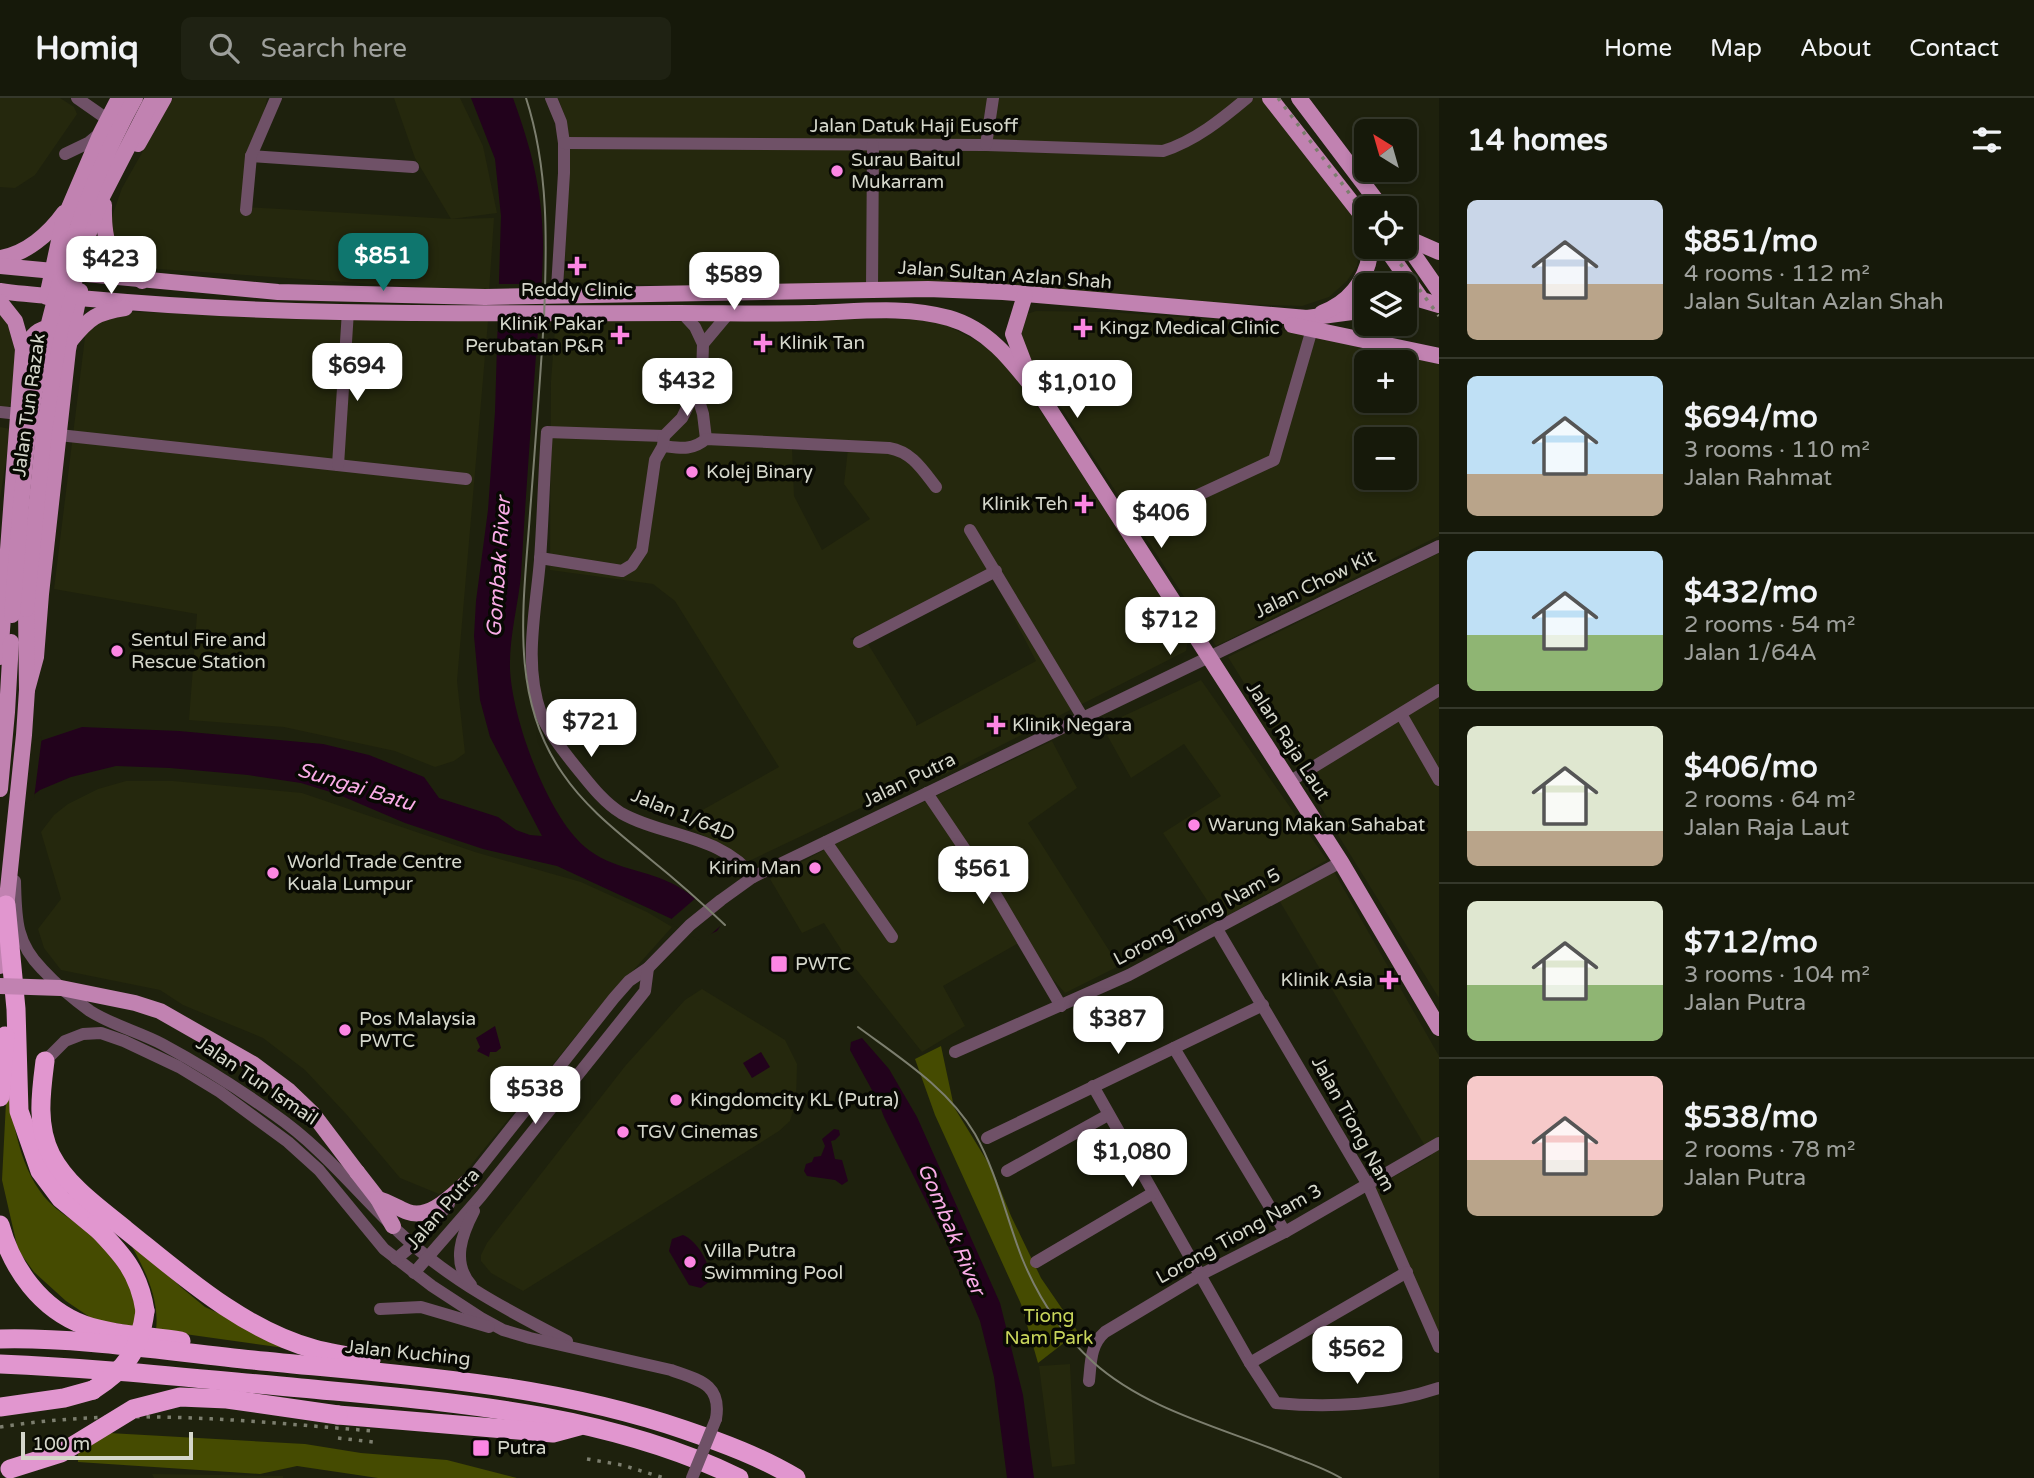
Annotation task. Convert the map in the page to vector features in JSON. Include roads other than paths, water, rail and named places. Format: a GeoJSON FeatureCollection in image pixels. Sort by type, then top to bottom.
{"type":"FeatureCollection","features":[{"type":"Feature","properties":{"kind":"highway"},"geometry":{"type":"LineString","coordinates":[[0,1097],[6,1016],[6,905]]}},
{"type":"Feature","properties":{"kind":"highway"},"geometry":{"type":"LineString","coordinates":[[6,905],[16,1009],[19,1111],[40,1171],[61,1199],[101,1232]]}},
{"type":"Feature","properties":{"kind":"highway"},"geometry":{"type":"LineString","coordinates":[[0,1407],[64,1398],[93,1390],[116,1374],[128,1361],[136,1347],[145,1311],[135,1274],[123,1255],[60,1187],[43,1158],[35,1136],[31,1102],[39,1071],[45,1061]]}},
{"type":"Feature","properties":{"kind":"highway"},"geometry":{"type":"LineString","coordinates":[[45,1061],[41,1094],[43,1135],[55,1161],[81,1192],[177,1271],[239,1315],[281,1337],[313,1349],[397,1364],[444,1378]]}},
{"type":"Feature","properties":{"kind":"highway"},"geometry":{"type":"LineString","coordinates":[[0,1225],[14,1261],[39,1296],[85,1325],[300,1360],[312,1366]]}},
{"type":"Feature","properties":{"kind":"highway","name":"Jalan Kuching"},"geometry":{"type":"LineString","coordinates":[[0,1339],[69,1342],[444,1378],[528,1389],[624,1410],[730,1446],[796,1478]]}},
{"type":"Feature","properties":{"kind":"highway"},"geometry":{"type":"LineString","coordinates":[[0,1364],[155,1375],[399,1398],[549,1417],[673,1450],[739,1478]]}},
{"type":"Feature","properties":{"kind":"highway"},"geometry":{"type":"LineString","coordinates":[[5,1470],[61,1452],[118,1416],[171,1398],[197,1396],[338,1415],[553,1433],[583,1425]]}},
{"type":"Feature","properties":{"kind":"main road"},"geometry":{"type":"LineString","coordinates":[[47,298],[63,222],[104,126],[119,98]]}},
{"type":"Feature","properties":{"kind":"main road","name":"Jalan Tun Razak"},"geometry":{"type":"LineString","coordinates":[[0,789],[29,434],[48,323],[78,224],[112,142],[135,98]]}},
{"type":"Feature","properties":{"kind":"main road","name":"Jalan Tun Razak"},"geometry":{"type":"LineString","coordinates":[[0,966],[17,814],[27,690],[16,617],[61,327],[102,197],[153,98]]}},
{"type":"Feature","properties":{"kind":"main road"},"geometry":{"type":"LineString","coordinates":[[71,203],[72,227],[83,231],[92,226],[164,98]]}},
{"type":"Feature","properties":{"kind":"main road"},"geometry":{"type":"LineString","coordinates":[[1270,98],[1354,209]]}},
{"type":"Feature","properties":{"kind":"main road"},"geometry":{"type":"LineString","coordinates":[[1299,98],[1373,196]]}},
{"type":"Feature","properties":{"kind":"main road"},"geometry":{"type":"LineString","coordinates":[[0,258],[18,253],[41,238],[71,203]]}},
{"type":"Feature","properties":{"kind":"main road"},"geometry":{"type":"LineString","coordinates":[[27,690],[36,657],[69,346],[78,298],[104,205]]}},
{"type":"Feature","properties":{"kind":"main road"},"geometry":{"type":"LineString","coordinates":[[104,205],[103,228],[109,248],[142,281]]}},
{"type":"Feature","properties":{"kind":"main road"},"geometry":{"type":"LineString","coordinates":[[1417,245],[1439,253]]}},
{"type":"Feature","properties":{"kind":"main road"},"geometry":{"type":"LineString","coordinates":[[1309,324],[1349,296],[1369,265],[1370,259]]}},
{"type":"Feature","properties":{"kind":"main road"},"geometry":{"type":"LineString","coordinates":[[1417,259],[1439,294],[1427,303],[1417,300]]}},
{"type":"Feature","properties":{"kind":"main road","name":"Jalan Sultan Azlan Shah"},"geometry":{"type":"LineString","coordinates":[[0,266],[278,292],[485,297],[639,296],[872,289],[998,292],[1252,315],[1309,324],[1439,356]]}},
{"type":"Feature","properties":{"kind":"main road"},"geometry":{"type":"LineString","coordinates":[[0,291],[47,298],[227,309],[487,314],[906,311],[946,317],[976,330],[1000,348],[1041,398]]}},
{"type":"Feature","properties":{"kind":"main road","name":"Jalan Raja Laut"},"geometry":{"type":"LineString","coordinates":[[1025,295],[1013,334],[1018,352],[1041,398],[1433,1003],[1439,1028]]}},
{"type":"Feature","properties":{"kind":"main road"},"geometry":{"type":"LineString","coordinates":[[0,302],[15,321],[23,349],[0,657]]}},
{"type":"Feature","properties":{"kind":"main road"},"geometry":{"type":"LineString","coordinates":[[69,346],[82,326],[99,313],[144,304]]}},
{"type":"Feature","properties":{"kind":"main road","name":"Jalan Sultan Azlan Shah"},"geometry":{"type":"LineString","coordinates":[[1309,324],[1354,313]]}},
{"type":"Feature","properties":{"kind":"main road"},"geometry":{"type":"LineString","coordinates":[[23,349],[36,331],[46,328],[60,334],[69,346]]}},
{"type":"Feature","properties":{"kind":"main road"},"geometry":{"type":"LineString","coordinates":[[0,685],[16,617]]}},
{"type":"Feature","properties":{"kind":"main road"},"geometry":{"type":"LineString","coordinates":[[0,986],[61,988],[135,1003],[160,1011],[253,1064],[289,1091],[313,1114],[378,1199],[393,1226]]}},
{"type":"Feature","properties":{"kind":"main road"},"geometry":{"type":"LineString","coordinates":[[378,1199],[410,1213],[428,1212],[470,1180]]}},
{"type":"Feature","properties":{"kind":"street"},"geometry":{"type":"LineString","coordinates":[[65,154],[88,143],[104,126],[77,98]]}},
{"type":"Feature","properties":{"kind":"street"},"geometry":{"type":"LineString","coordinates":[[246,210],[251,156],[276,98]]}},
{"type":"Feature","properties":{"kind":"street"},"geometry":{"type":"LineString","coordinates":[[551,98],[561,122],[564,143],[556,288],[559,295]]}},
{"type":"Feature","properties":{"kind":"street"},"geometry":{"type":"LineString","coordinates":[[986,145],[993,98]]}},
{"type":"Feature","properties":{"kind":"street","name":"Jalan Datuk Haji Eusoff"},"geometry":{"type":"LineString","coordinates":[[564,143],[986,145],[1163,150],[1183,145],[1225,117],[1247,98]]}},
{"type":"Feature","properties":{"kind":"street"},"geometry":{"type":"LineString","coordinates":[[872,289],[873,145]]}},
{"type":"Feature","properties":{"kind":"street"},"geometry":{"type":"LineString","coordinates":[[251,156],[413,167]]}},
{"type":"Feature","properties":{"kind":"street"},"geometry":{"type":"LineString","coordinates":[[338,465],[348,311]]}},
{"type":"Feature","properties":{"kind":"street"},"geometry":{"type":"LineString","coordinates":[[540,558],[622,571],[632,565],[642,550],[654,460],[663,441],[682,418],[702,377],[703,344],[695,327],[682,313]]}},
{"type":"Feature","properties":{"kind":"street"},"geometry":{"type":"LineString","coordinates":[[703,344],[729,313]]}},
{"type":"Feature","properties":{"kind":"street"},"geometry":{"type":"LineString","coordinates":[[1128,532],[1194,497],[1274,460],[1309,324]]}},
{"type":"Feature","properties":{"kind":"street"},"geometry":{"type":"LineString","coordinates":[[696,391],[703,414],[706,439]]}},
{"type":"Feature","properties":{"kind":"street"},"geometry":{"type":"LineString","coordinates":[[0,412],[19,414]]}},
{"type":"Feature","properties":{"kind":"street","name":"Jalan 1/64D"},"geometry":{"type":"LineString","coordinates":[[663,441],[547,432],[533,634],[534,680],[542,716],[567,756],[589,784],[620,812],[737,858],[753,877]]}},
{"type":"Feature","properties":{"kind":"street"},"geometry":{"type":"LineString","coordinates":[[59,435],[466,480]]}},
{"type":"Feature","properties":{"kind":"street"},"geometry":{"type":"LineString","coordinates":[[663,441],[688,449],[698,446],[706,439],[835,444],[903,450],[915,460],[936,487]]}},
{"type":"Feature","properties":{"kind":"street"},"geometry":{"type":"LineString","coordinates":[[970,530],[1083,718]]}},
{"type":"Feature","properties":{"kind":"street","name":"Jalan Chow Kit"},"geometry":{"type":"LineString","coordinates":[[1209,657],[1439,546]]}},
{"type":"Feature","properties":{"kind":"street"},"geometry":{"type":"LineString","coordinates":[[859,642],[996,571]]}},
{"type":"Feature","properties":{"kind":"street","name":"Jalan Putra"},"geometry":{"type":"LineString","coordinates":[[396,1259],[413,1245],[470,1180],[629,981],[648,968],[668,946],[737,887],[1209,657]]}},
{"type":"Feature","properties":{"kind":"street"},"geometry":{"type":"LineString","coordinates":[[1289,782],[1439,690]]}},
{"type":"Feature","properties":{"kind":"street"},"geometry":{"type":"LineString","coordinates":[[1401,714],[1439,780]]}},
{"type":"Feature","properties":{"kind":"street"},"geometry":{"type":"LineString","coordinates":[[927,793],[997,897],[1061,1006]]}},
{"type":"Feature","properties":{"kind":"street","name":"Jalan Tun Ismail"},"geometry":{"type":"LineString","coordinates":[[13,842],[17,927],[21,939],[41,969],[65,991],[92,1012],[182,1055],[277,1116],[338,1168],[393,1226],[428,1257],[478,1293],[580,1348]]}},
{"type":"Feature","properties":{"kind":"street"},"geometry":{"type":"LineString","coordinates":[[826,842],[892,937]]}},
{"type":"Feature","properties":{"kind":"street","name":"Lorong Tiong Nam 5"},"geometry":{"type":"LineString","coordinates":[[955,1052],[1129,975],[1341,862]]}},
{"type":"Feature","properties":{"kind":"street","name":"Jalan Tiong Nam"},"geometry":{"type":"LineString","coordinates":[[1217,929],[1368,1185],[1439,1347]]}},
{"type":"Feature","properties":{"kind":"street","name":"Jalan Putra"},"geometry":{"type":"LineString","coordinates":[[414,1273],[481,1196],[645,991],[648,968]]}},
{"type":"Feature","properties":{"kind":"street"},"geometry":{"type":"LineString","coordinates":[[987,1138],[1263,1005]]}},
{"type":"Feature","properties":{"kind":"street","name":"Jalan Tun Ismail"},"geometry":{"type":"LineString","coordinates":[[45,1061],[65,1041],[83,1034],[118,1038],[220,1092],[288,1142],[318,1170],[384,1249],[461,1306],[503,1330],[671,1370],[703,1383],[715,1396],[718,1408],[692,1478]]}},
{"type":"Feature","properties":{"kind":"street"},"geometry":{"type":"LineString","coordinates":[[1174,1048],[1285,1232]]}},
{"type":"Feature","properties":{"kind":"street"},"geometry":{"type":"LineString","coordinates":[[1093,1086],[1276,1404],[1320,1405],[1409,1398],[1439,1388]]}},
{"type":"Feature","properties":{"kind":"street"},"geometry":{"type":"LineString","coordinates":[[1007,1171],[1108,1115]]}},
{"type":"Feature","properties":{"kind":"street","name":"Lorong Tiong Nam 3"},"geometry":{"type":"LineString","coordinates":[[1090,1381],[1091,1356],[1098,1339],[1200,1275],[1285,1232],[1439,1143]]}},
{"type":"Feature","properties":{"kind":"street"},"geometry":{"type":"LineString","coordinates":[[1035,1262],[1153,1193]]}},
{"type":"Feature","properties":{"kind":"street"},"geometry":{"type":"LineString","coordinates":[[478,1293],[466,1279],[459,1262],[459,1254],[465,1230],[481,1196]]}},
{"type":"Feature","properties":{"kind":"street"},"geometry":{"type":"LineString","coordinates":[[1250,1363],[1407,1272]]}},
{"type":"Feature","properties":{"kind":"street"},"geometry":{"type":"LineString","coordinates":[[380,1309],[421,1307],[503,1330]]}},
{"type":"Feature","properties":{"kind":"water","name":"Sungai Batu"},"geometry":{"type":"Polygon","coordinates":[[[471,98],[513,98],[534,168],[542,222],[541,290],[521,575],[510,657],[517,713],[545,790],[571,832],[595,855],[666,880],[695,898],[723,922],[717,931],[702,938],[674,920],[557,866],[483,849],[405,823],[337,794],[301,783],[248,775],[116,766],[71,777],[40,790],[0,820],[0,763],[43,740],[82,727],[179,731],[323,744],[369,755],[424,777],[439,798],[498,817],[516,830],[542,836],[490,737],[480,700],[474,636],[488,510],[495,412],[501,216],[495,159],[471,98]]]}},
{"type":"Feature","properties":{"kind":"water"},"geometry":{"type":"Polygon","coordinates":[[[495,1026],[501,1048],[490,1052],[489,1057],[477,1051],[480,1047],[476,1038],[495,1026]]]}},
{"type":"Feature","properties":{"kind":"water","name":"Gombak River"},"geometry":{"type":"Polygon","coordinates":[[[862,1038],[889,1069],[917,1117],[1000,1303],[1023,1395],[1034,1478],[1007,1478],[994,1377],[980,1321],[944,1237],[878,1101],[850,1050],[851,1042],[862,1038]]]}},
{"type":"Feature","properties":{"kind":"water"},"geometry":{"type":"Polygon","coordinates":[[[761,1052],[770,1067],[752,1078],[743,1063],[761,1052]]]}},
{"type":"Feature","properties":{"kind":"water"},"geometry":{"type":"Polygon","coordinates":[[[834,1129],[839,1130],[840,1135],[831,1141],[835,1159],[842,1160],[848,1181],[842,1185],[835,1180],[807,1176],[804,1171],[806,1164],[812,1162],[814,1157],[821,1156],[825,1146],[822,1139],[834,1129]]]}},
{"type":"Feature","properties":{"kind":"water","name":"Villa Putra Swimming Pool"},"geometry":{"type":"Polygon","coordinates":[[[683,1235],[698,1248],[709,1268],[710,1281],[701,1288],[689,1285],[669,1251],[672,1239],[683,1235]]]}},
{"type":"Feature","properties":{"kind":"tram line"},"geometry":{"type":"LineString","coordinates":[[526,98],[534,125],[543,179],[546,235],[544,318],[523,614],[527,681],[534,713],[546,744],[563,774],[582,798],[725,925]]}},
{"type":"Feature","properties":{"kind":"tram line"},"geometry":{"type":"LineString","coordinates":[[858,1027],[922,1075],[964,1117],[989,1164],[1035,1287],[1061,1327],[1081,1351],[1114,1379],[1161,1405],[1315,1465],[1341,1478]]}},
{"type":"Feature","properties":{"kind":"railway"},"geometry":{"type":"LineString","coordinates":[[1278,98],[1354,200]]}},
{"type":"Feature","properties":{"kind":"railway"},"geometry":{"type":"LineString","coordinates":[[1397,259],[1439,316]]}},
{"type":"Feature","properties":{"kind":"railway"},"geometry":{"type":"LineString","coordinates":[[0,1427],[47,1421],[140,1417],[233,1420],[373,1431]]}},
{"type":"Feature","properties":{"kind":"railway"},"geometry":{"type":"LineString","coordinates":[[338,1438],[373,1442]]}},
{"type":"Feature","properties":{"kind":"railway"},"geometry":{"type":"LineString","coordinates":[[587,1459],[622,1465],[664,1478]]}},
{"type":"Feature","properties":{"kind":"place","name":"Surau Baitul Mukarram"},"geometry":{"type":"Point","coordinates":[837,171]}},
{"type":"Feature","properties":{"kind":"place","name":"Reddy Clinic"},"geometry":{"type":"Point","coordinates":[577,266]}},
{"type":"Feature","properties":{"kind":"place","name":"Kingz Medical Clinic"},"geometry":{"type":"Point","coordinates":[1083,328]}},
{"type":"Feature","properties":{"kind":"place","name":"Klinik Pakar Perubatan P&R"},"geometry":{"type":"Point","coordinates":[620,335]}},
{"type":"Feature","properties":{"kind":"place","name":"Klinik Tan"},"geometry":{"type":"Point","coordinates":[763,343]}},
{"type":"Feature","properties":{"kind":"place","name":"Kolej Binary"},"geometry":{"type":"Point","coordinates":[692,472]}},
{"type":"Feature","properties":{"kind":"place","name":"Klinik Teh"},"geometry":{"type":"Point","coordinates":[1084,504]}},
{"type":"Feature","properties":{"kind":"place","name":"Sentul Fire and Rescue Station"},"geometry":{"type":"Point","coordinates":[117,651]}},
{"type":"Feature","properties":{"kind":"place","name":"Klinik Negara"},"geometry":{"type":"Point","coordinates":[996,725]}},
{"type":"Feature","properties":{"kind":"place","name":"Warung Makan Sahabat"},"geometry":{"type":"Point","coordinates":[1194,825]}},
{"type":"Feature","properties":{"kind":"place","name":"Kirim Man"},"geometry":{"type":"Point","coordinates":[815,868]}},
{"type":"Feature","properties":{"kind":"place","name":"World Trade Centre Kuala Lumpur"},"geometry":{"type":"Point","coordinates":[273,873]}},
{"type":"Feature","properties":{"kind":"place","name":"PWTC"},"geometry":{"type":"Point","coordinates":[779,964]}},
{"type":"Feature","properties":{"kind":"place","name":"Klinik Asia"},"geometry":{"type":"Point","coordinates":[1389,980]}},
{"type":"Feature","properties":{"kind":"place","name":"Pos Malaysia PWTC"},"geometry":{"type":"Point","coordinates":[345,1030]}},
{"type":"Feature","properties":{"kind":"place","name":"Kingdomcity KL (Putra)"},"geometry":{"type":"Point","coordinates":[676,1100]}},
{"type":"Feature","properties":{"kind":"place","name":"TGV Cinemas"},"geometry":{"type":"Point","coordinates":[623,1132]}},
{"type":"Feature","properties":{"kind":"place","name":"Villa Putra Swimming Pool"},"geometry":{"type":"Point","coordinates":[690,1262]}},
{"type":"Feature","properties":{"kind":"place","name":"Putra"},"geometry":{"type":"Point","coordinates":[481,1448]}},
{"type":"Feature","properties":{"kind":"park label","name":"Tiong Nam Park"},"geometry":{"type":"Point","coordinates":[1049,1327]}}]}
